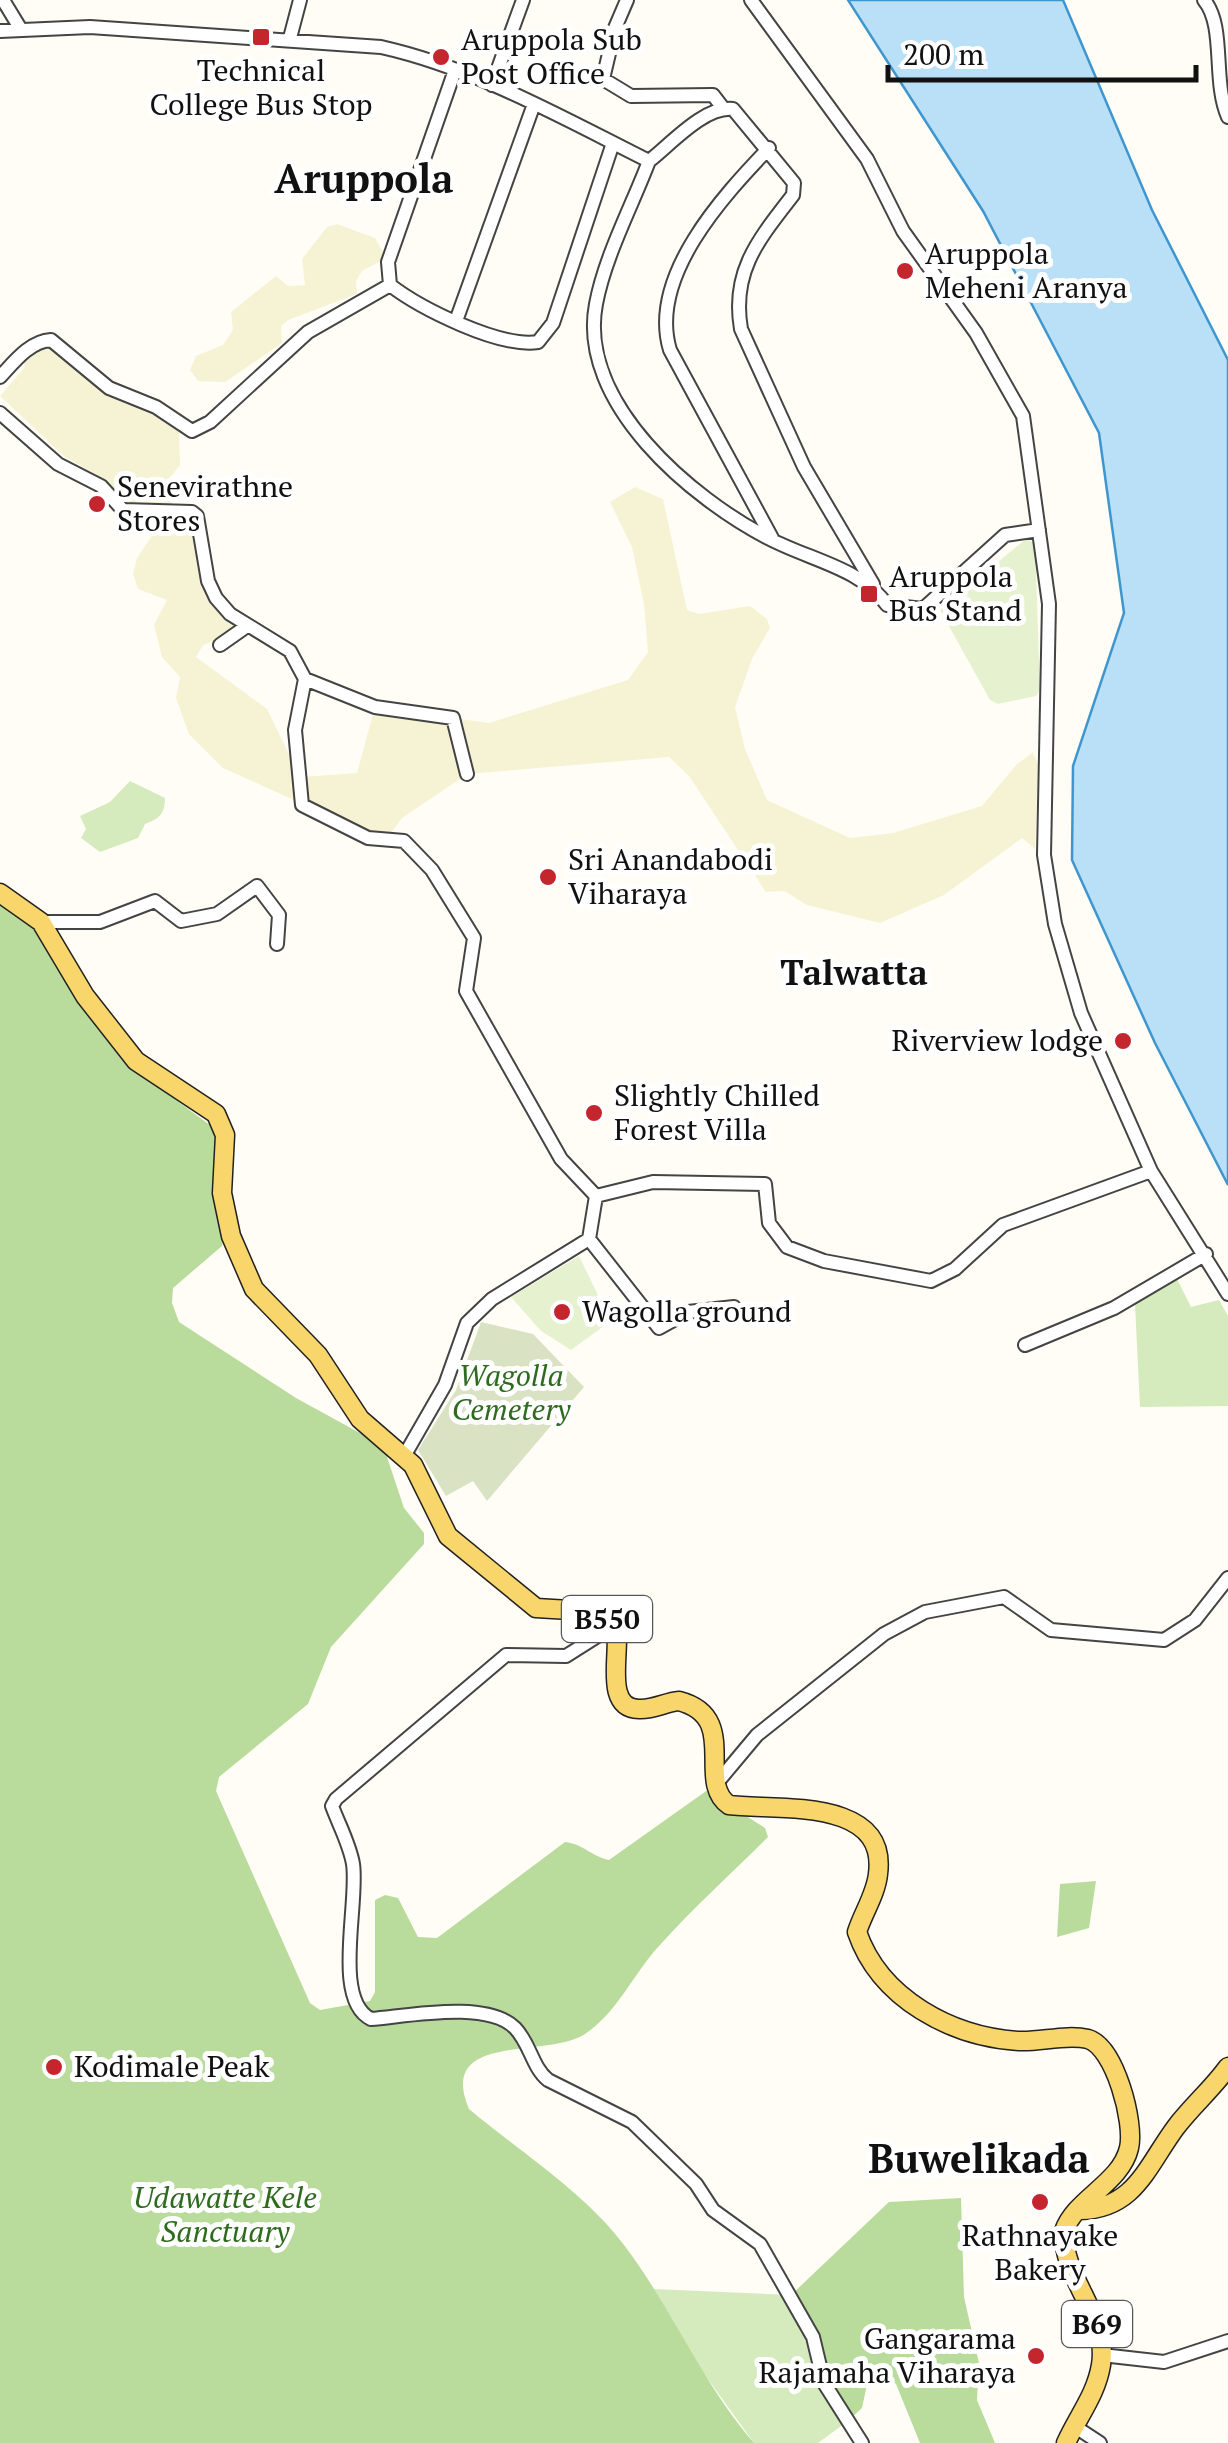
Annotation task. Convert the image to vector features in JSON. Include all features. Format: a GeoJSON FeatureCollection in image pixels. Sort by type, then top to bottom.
{"type":"FeatureCollection","features":[{"type":"Feature","properties":{"kind":"main road","name":"B550"},"geometry":{"type":"LineString","coordinates":[[0,894],[41,922],[118,1042],[157,1078],[216,1114],[225,1135],[222,1193],[231,1236],[254,1290],[318,1355],[360,1419],[420,1474],[441,1523],[459,1548],[536,1608],[587,1610],[615,1625],[619,1646],[616,1676],[621,1700],[639,1709],[679,1701],[695,1707],[714,1734],[716,1784]]}},
{"type":"Feature","properties":{"kind":"main road"},"geometry":{"type":"LineString","coordinates":[[716,1784],[718,1794],[730,1806],[803,1807],[832,1814],[869,1836],[878,1854],[878,1874],[857,1932],[862,1948],[876,1969],[928,2016],[984,2037],[1080,2038],[1098,2044],[1107,2053],[1128,2122],[1130,2146],[1122,2164],[1080,2210]]}},
{"type":"Feature","properties":{"kind":"main road"},"geometry":{"type":"LineString","coordinates":[[1080,2210],[1106,2208],[1135,2189],[1173,2131],[1228,2068]]}},
{"type":"Feature","properties":{"kind":"main road","name":"B69"},"geometry":{"type":"LineString","coordinates":[[1070,2434],[1091,2398],[1102,2355],[1097,2325],[1064,2244],[1065,2226],[1080,2210]]}},
{"type":"Feature","properties":{"kind":"street"},"geometry":{"type":"LineString","coordinates":[[4,0],[20,28]]}},
{"type":"Feature","properties":{"kind":"street"},"geometry":{"type":"LineString","coordinates":[[290,38],[300,0]]}},
{"type":"Feature","properties":{"kind":"street"},"geometry":{"type":"LineString","coordinates":[[492,85],[522,0]]}},
{"type":"Feature","properties":{"kind":"street"},"geometry":{"type":"LineString","coordinates":[[627,0],[614,28],[603,79],[632,96],[713,95],[723,108],[734,110],[769,148],[794,184],[793,196],[744,265],[737,306],[741,329],[804,468],[887,605],[923,609],[1005,534],[1039,530]]}},
{"type":"Feature","properties":{"kind":"street"},"geometry":{"type":"LineString","coordinates":[[751,0],[867,158],[903,231],[976,333],[1023,416],[1049,604],[1046,884],[1081,1013],[1151,1171],[1228,1294]]}},
{"type":"Feature","properties":{"kind":"street"},"geometry":{"type":"LineString","coordinates":[[1204,0],[1215,20],[1218,86],[1228,117]]}},
{"type":"Feature","properties":{"kind":"street"},"geometry":{"type":"LineString","coordinates":[[0,30],[90,27],[381,47],[492,85],[649,161]]}},
{"type":"Feature","properties":{"kind":"street"},"geometry":{"type":"LineString","coordinates":[[455,70],[388,262],[390,285],[418,307],[530,344],[544,337],[613,143]]}},
{"type":"Feature","properties":{"kind":"street"},"geometry":{"type":"LineString","coordinates":[[456,321],[534,104]]}},
{"type":"Feature","properties":{"kind":"street"},"geometry":{"type":"LineString","coordinates":[[723,108],[649,161],[596,302],[593,332],[598,363],[611,393],[638,432],[691,489],[773,541],[873,584]]}},
{"type":"Feature","properties":{"kind":"street"},"geometry":{"type":"LineString","coordinates":[[769,148],[703,222],[664,309],[664,331],[670,350],[714,425],[773,541]]}},
{"type":"Feature","properties":{"kind":"street"},"geometry":{"type":"LineString","coordinates":[[0,377],[18,356],[44,339],[51,340],[109,388],[156,407],[192,431],[210,422],[308,332],[390,285]]}},
{"type":"Feature","properties":{"kind":"street"},"geometry":{"type":"LineString","coordinates":[[0,414],[58,464],[100,486],[122,510],[192,512],[197,516],[208,581],[216,598],[247,626],[290,651],[305,679],[295,730],[302,805],[368,838],[404,841],[432,870],[474,938],[466,991],[561,1160],[596,1196]]}},
{"type":"Feature","properties":{"kind":"street"},"geometry":{"type":"LineString","coordinates":[[220,645],[247,626]]}},
{"type":"Feature","properties":{"kind":"street"},"geometry":{"type":"LineString","coordinates":[[305,679],[375,707],[453,718],[467,774]]}},
{"type":"Feature","properties":{"kind":"street"},"geometry":{"type":"LineString","coordinates":[[41,922],[100,922],[155,900],[180,922],[217,914],[256,886],[279,916],[278,944]]}},
{"type":"Feature","properties":{"kind":"street"},"geometry":{"type":"LineString","coordinates":[[596,1196],[653,1182],[765,1184],[769,1223],[788,1247],[824,1261],[931,1281],[955,1269],[1002,1225],[1151,1171]]}},
{"type":"Feature","properties":{"kind":"street"},"geometry":{"type":"LineString","coordinates":[[403,1458],[445,1385],[467,1323],[492,1299],[588,1239],[596,1196]]}},
{"type":"Feature","properties":{"kind":"street"},"geometry":{"type":"LineString","coordinates":[[588,1239],[660,1328],[688,1312],[734,1307]]}},
{"type":"Feature","properties":{"kind":"street"},"geometry":{"type":"LineString","coordinates":[[1025,1344],[1114,1308],[1206,1254]]}},
{"type":"Feature","properties":{"kind":"street"},"geometry":{"type":"LineString","coordinates":[[716,1784],[757,1736],[884,1634],[925,1612],[1004,1597],[1051,1630],[1164,1640],[1196,1620],[1228,1578]]}},
{"type":"Feature","properties":{"kind":"street"},"geometry":{"type":"LineString","coordinates":[[615,1625],[566,1656],[506,1655],[336,1799],[332,1806],[353,1863],[350,1990],[363,2015],[371,2019],[476,2012],[502,2018],[518,2030],[540,2073],[548,2080],[617,2112],[644,2131],[696,2184],[714,2210],[760,2244],[812,2337],[824,2383],[862,2443]]}},
{"type":"Feature","properties":{"kind":"street"},"geometry":{"type":"LineString","coordinates":[[1102,2355],[1164,2362],[1228,2342]]}},
{"type":"Feature","properties":{"kind":"street"},"geometry":{"type":"LineString","coordinates":[[1070,2434],[1100,2443]]}},
{"type":"Feature","properties":{"kind":"shaded area"},"geometry":{"type":"Polygon","coordinates":[[[337,224],[375,238],[383,252],[382,260],[362,271],[356,281],[357,294],[288,320],[281,326],[282,343],[225,382],[198,381],[190,370],[196,356],[223,345],[233,330],[231,312],[276,276],[288,286],[305,285],[302,259],[327,227],[337,224]]]}},
{"type":"Feature","properties":{"kind":"shaded area"},"geometry":{"type":"Polygon","coordinates":[[[53,343],[118,388],[165,409],[179,432],[180,465],[168,480],[170,501],[191,519],[206,582],[234,626],[228,635],[203,645],[196,657],[267,709],[300,777],[357,773],[375,707],[489,723],[628,680],[648,652],[644,604],[632,547],[610,502],[635,487],[663,499],[687,610],[699,614],[750,606],[767,619],[770,628],[752,659],[735,707],[745,749],[767,800],[850,838],[893,833],[982,806],[1016,765],[1033,752],[1038,765],[1035,849],[1022,838],[944,895],[880,923],[807,905],[784,891],[766,892],[689,776],[669,757],[467,774],[402,818],[385,841],[223,768],[189,734],[176,698],[180,677],[162,657],[154,625],[167,600],[138,589],[133,574],[137,558],[164,518],[155,506],[123,504],[102,478],[64,456],[0,396],[25,367],[21,354],[53,343]]]}},
{"type":"Feature","properties":{"kind":"green space"},"geometry":{"type":"Polygon","coordinates":[[[1026,539],[1035,543],[1040,689],[1036,696],[998,704],[990,700],[940,610],[1026,539]]]}},
{"type":"Feature","properties":{"kind":"green space"},"geometry":{"type":"Polygon","coordinates":[[[130,781],[165,798],[162,812],[145,824],[138,838],[100,852],[81,838],[86,829],[80,816],[110,802],[130,781]]]}},
{"type":"Feature","properties":{"kind":"green space","name":"Udawatte Kele Sanctuary"},"geometry":{"type":"Polygon","coordinates":[[[0,896],[49,941],[89,1016],[135,1070],[214,1128],[220,1143],[213,1188],[224,1234],[222,1246],[173,1288],[172,1303],[179,1322],[296,1398],[369,1438],[386,1454],[404,1508],[424,1533],[424,1544],[331,1647],[308,1704],[219,1777],[216,1791],[310,2003],[320,2010],[370,2001],[375,1992],[375,1900],[385,1895],[398,1898],[418,1937],[437,1938],[565,1842],[609,1860],[716,1784],[722,1801],[765,1828],[768,1837],[659,1946],[597,2025],[568,2041],[481,2058],[468,2068],[463,2084],[469,2109],[571,2190],[624,2245],[719,2396],[754,2443],[0,2443],[0,896]]]}},
{"type":"Feature","properties":{"kind":"green space","name":"Wagolla ground"},"geometry":{"type":"Polygon","coordinates":[[[579,1256],[597,1293],[604,1326],[571,1350],[541,1331],[511,1297],[579,1256]]]}},
{"type":"Feature","properties":{"kind":"green space"},"geometry":{"type":"Polygon","coordinates":[[[1176,1277],[1191,1307],[1219,1300],[1228,1316],[1228,1406],[1140,1407],[1135,1304],[1176,1277]]]}},
{"type":"Feature","properties":{"kind":"green space","name":"Wagolla Cemetery"},"geometry":{"type":"Polygon","coordinates":[[[481,1322],[533,1334],[584,1387],[487,1501],[473,1481],[446,1496],[418,1450],[456,1390],[481,1322]]]}},
{"type":"Feature","properties":{"kind":"green space"},"geometry":{"type":"Polygon","coordinates":[[[1096,1881],[1089,1928],[1057,1937],[1060,1884],[1096,1881]]]}},
{"type":"Feature","properties":{"kind":"green space"},"geometry":{"type":"Polygon","coordinates":[[[961,2198],[964,2297],[979,2363],[977,2400],[995,2443],[920,2443],[896,2384],[878,2371],[869,2375],[862,2408],[848,2421],[833,2400],[791,2295],[889,2202],[961,2198]]]}},
{"type":"Feature","properties":{"kind":"green space"},"geometry":{"type":"Polygon","coordinates":[[[654,2289],[791,2295],[848,2421],[818,2443],[754,2443],[700,2368],[654,2289]]]}},
{"type":"Feature","properties":{"kind":"water"},"geometry":{"type":"Polygon","coordinates":[[[848,0],[1063,0],[1152,210],[1228,360],[1228,1185],[1155,1043],[1072,860],[1073,766],[1124,613],[1099,433],[983,211],[848,0]]]}},
{"type":"Feature","properties":{"kind":"place","name":"Technical College Bus Stop"},"geometry":{"type":"Point","coordinates":[261,37]}},
{"type":"Feature","properties":{"kind":"place","name":"Aruppola Sub Post Office"},"geometry":{"type":"Point","coordinates":[441,57]}},
{"type":"Feature","properties":{"kind":"place","name":"Aruppola Meheni Aranya"},"geometry":{"type":"Point","coordinates":[905,271]}},
{"type":"Feature","properties":{"kind":"place","name":"Senevirathne Stores"},"geometry":{"type":"Point","coordinates":[97,504]}},
{"type":"Feature","properties":{"kind":"place","name":"Aruppola Bus Stand"},"geometry":{"type":"Point","coordinates":[869,594]}},
{"type":"Feature","properties":{"kind":"place","name":"Sri Anandabodi Viharaya"},"geometry":{"type":"Point","coordinates":[548,877]}},
{"type":"Feature","properties":{"kind":"place","name":"Riverview lodge"},"geometry":{"type":"Point","coordinates":[1123,1041]}},
{"type":"Feature","properties":{"kind":"place","name":"Slightly Chilled Forest Villa"},"geometry":{"type":"Point","coordinates":[594,1113]}},
{"type":"Feature","properties":{"kind":"place","name":"Wagolla ground"},"geometry":{"type":"Point","coordinates":[562,1312]}},
{"type":"Feature","properties":{"kind":"place","name":"Kodimale Peak"},"geometry":{"type":"Point","coordinates":[54,2067]}},
{"type":"Feature","properties":{"kind":"place","name":"Rathnayake Bakery"},"geometry":{"type":"Point","coordinates":[1040,2202]}},
{"type":"Feature","properties":{"kind":"place","name":"Gangarama Rajamaha Viharaya"},"geometry":{"type":"Point","coordinates":[1036,2356]}},
{"type":"Feature","properties":{"kind":"district","name":"Aruppola"},"geometry":{"type":"Point","coordinates":[364,179]}},
{"type":"Feature","properties":{"kind":"district","name":"Talwatta"},"geometry":{"type":"Point","coordinates":[854,973]}},
{"type":"Feature","properties":{"kind":"district","name":"Buwelikada"},"geometry":{"type":"Point","coordinates":[979,2159]}}]}
